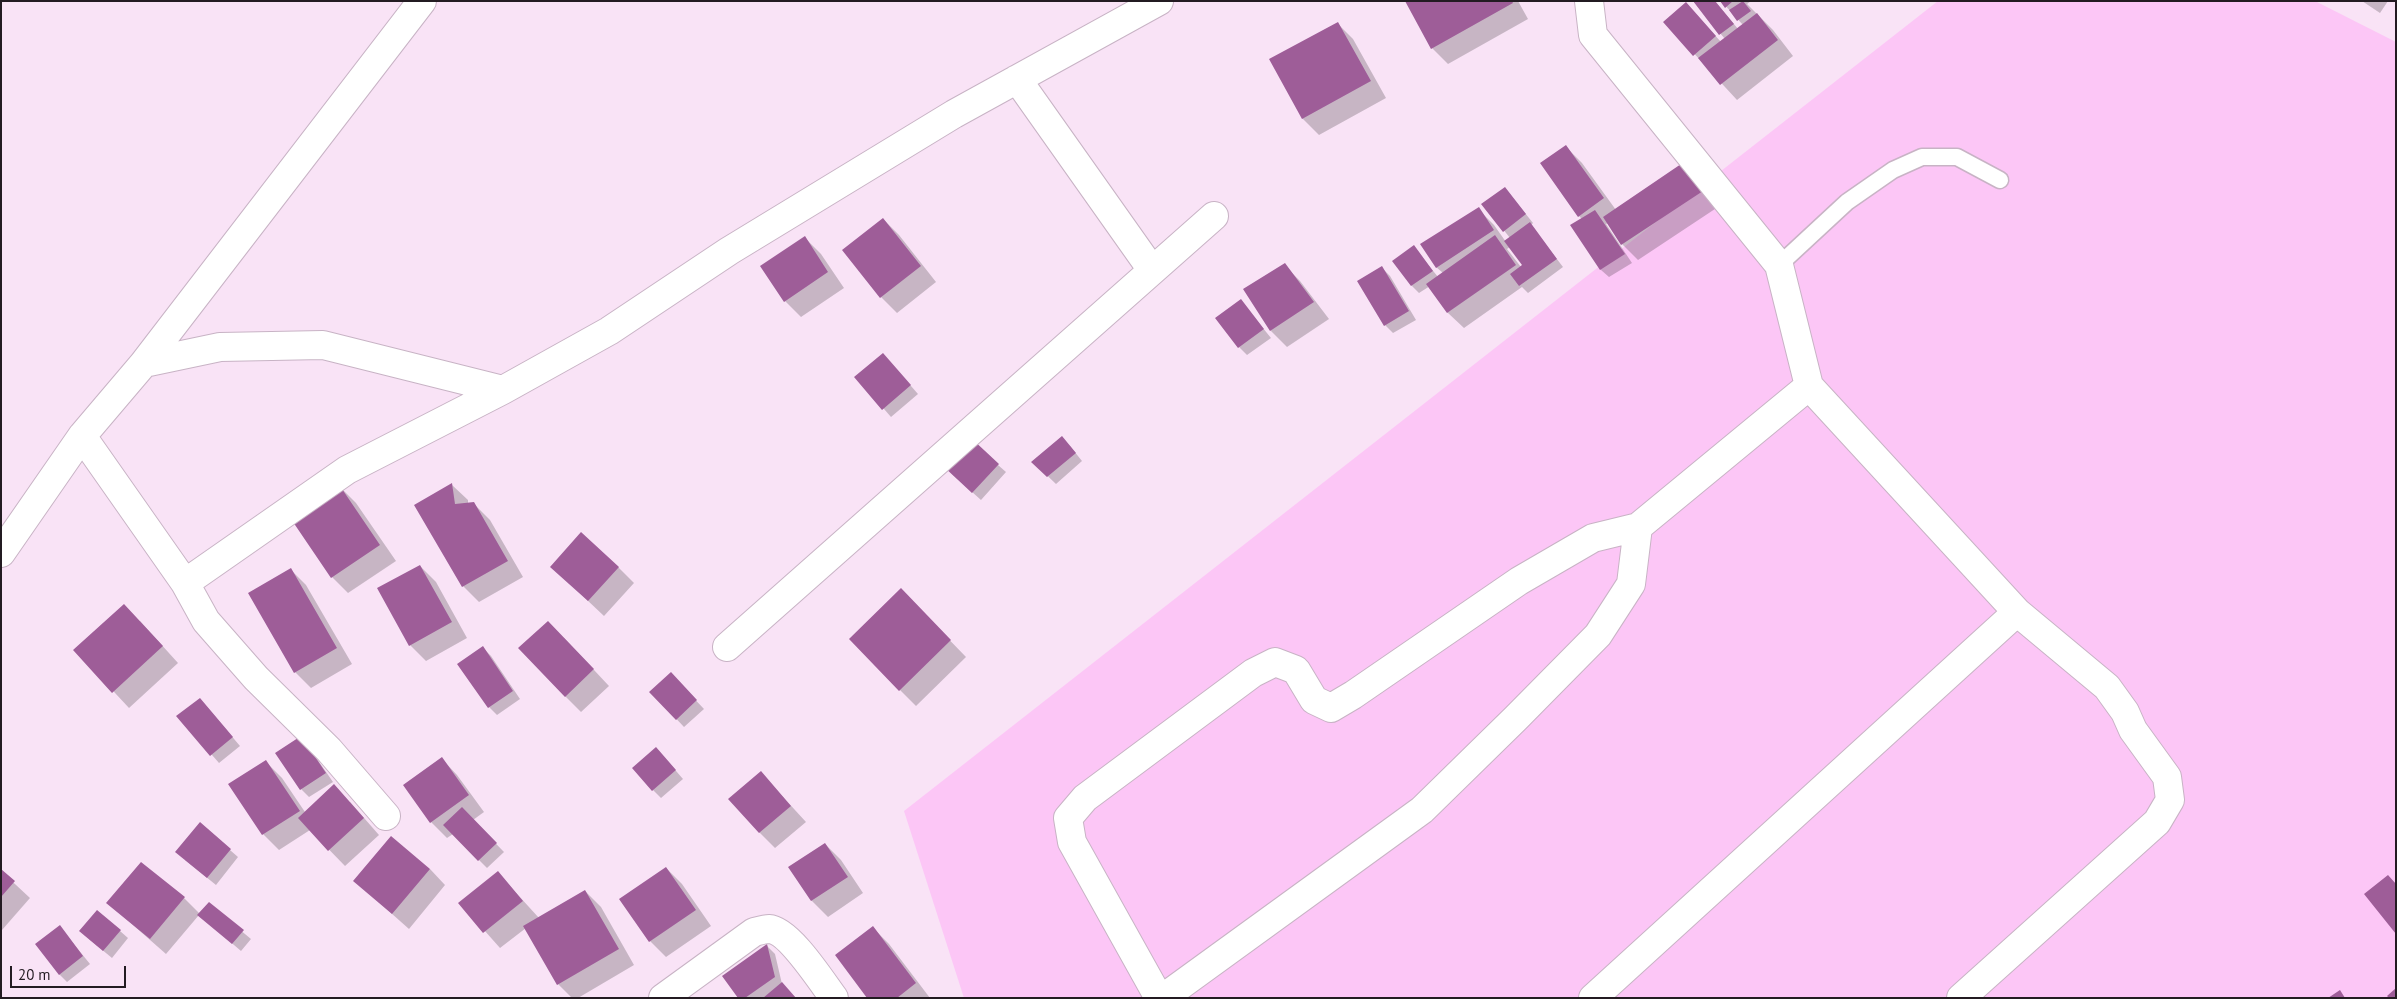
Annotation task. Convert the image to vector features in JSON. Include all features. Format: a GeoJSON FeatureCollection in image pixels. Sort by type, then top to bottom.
{"type":"FeatureCollection","features":[{"type":"Feature","properties":{"kind":"street"},"geometry":{"type":"LineString","coordinates":[[1,553],[82,436],[144,363],[422,1]]}},
{"type":"Feature","properties":{"kind":"street"},"geometry":{"type":"LineString","coordinates":[[185,583],[347,470],[503,390],[610,331],[729,251],[954,114],[1159,1]]}},
{"type":"Feature","properties":{"kind":"street"},"geometry":{"type":"LineString","coordinates":[[1589,1],[1593,35],[1779,265],[1809,386],[2017,612],[2108,687],[2125,712],[2133,730],[2167,777],[2170,800],[2157,822],[1961,998]]}},
{"type":"Feature","properties":{"kind":"street"},"geometry":{"type":"LineString","coordinates":[[1017,80],[1152,270]]}},
{"type":"Feature","properties":{"kind":"street"},"geometry":{"type":"LineString","coordinates":[[727,647],[1214,216]]}},
{"type":"Feature","properties":{"kind":"street"},"geometry":{"type":"LineString","coordinates":[[144,363],[220,347],[323,346],[503,390]]}},
{"type":"Feature","properties":{"kind":"street"},"geometry":{"type":"LineString","coordinates":[[1638,527],[1631,584],[1598,635],[1516,718],[1422,810],[1161,998],[1072,842],[1068,818],[1085,798],[1253,673],[1275,662],[1296,670],[1314,700],[1331,708],[1353,695],[1527,576],[1593,538],[1638,527],[1809,386]]}},
{"type":"Feature","properties":{"kind":"street"},"geometry":{"type":"LineString","coordinates":[[82,436],[185,583],[206,620],[256,678],[329,750],[386,816]]}},
{"type":"Feature","properties":{"kind":"street"},"geometry":{"type":"LineString","coordinates":[[1593,998],[2017,612]]}},
{"type":"Feature","properties":{"kind":"street"},"geometry":{"type":"LineString","coordinates":[[663,998],[754,932],[769,929],[778,932],[793,945],[834,998]]}},
{"type":"Feature","properties":{"kind":"lane"},"geometry":{"type":"LineString","coordinates":[[1779,265],[1847,202],[1894,170],[1922,156],[1957,156],[2000,180]]}},
{"type":"Feature","properties":{"kind":"shaded area"},"geometry":{"type":"Polygon","coordinates":[[[1938,1],[2315,1],[2396,42],[2396,998],[964,998],[904,811],[1938,1]]]}},
{"type":"Feature","properties":{"kind":"building"},"geometry":{"type":"Polygon","coordinates":[[[1405,1],[1512,1],[1513,3],[1431,49],[1405,1]]]}},
{"type":"Feature","properties":{"kind":"building"},"geometry":{"type":"Polygon","coordinates":[[[1693,1],[1715,1],[1734,24],[1719,35],[1693,1]]]}},
{"type":"Feature","properties":{"kind":"building"},"geometry":{"type":"Polygon","coordinates":[[[1720,1],[1733,1],[1725,8],[1720,1]]]}},
{"type":"Feature","properties":{"kind":"building"},"geometry":{"type":"Polygon","coordinates":[[[1743,1],[1751,11],[1737,21],[1729,10],[1743,1]]]}},
{"type":"Feature","properties":{"kind":"building"},"geometry":{"type":"Polygon","coordinates":[[[1686,2],[1716,36],[1693,56],[1663,22],[1686,2]]]}},
{"type":"Feature","properties":{"kind":"building"},"geometry":{"type":"Polygon","coordinates":[[[1757,13],[1778,40],[1720,85],[1698,58],[1757,13]]]}},
{"type":"Feature","properties":{"kind":"building"},"geometry":{"type":"Polygon","coordinates":[[[1338,22],[1371,81],[1302,119],[1269,59],[1338,22]]]}},
{"type":"Feature","properties":{"kind":"building"},"geometry":{"type":"Polygon","coordinates":[[[1566,145],[1604,198],[1578,217],[1540,163],[1566,145]]]}},
{"type":"Feature","properties":{"kind":"building"},"geometry":{"type":"Polygon","coordinates":[[[1684,162],[1703,191],[1621,245],[1603,217],[1684,162]]]}},
{"type":"Feature","properties":{"kind":"building"},"geometry":{"type":"Polygon","coordinates":[[[1505,187],[1526,214],[1503,232],[1481,204],[1505,187]]]}},
{"type":"Feature","properties":{"kind":"building"},"geometry":{"type":"Polygon","coordinates":[[[1479,207],[1494,230],[1436,268],[1420,244],[1479,207]]]}},
{"type":"Feature","properties":{"kind":"building"},"geometry":{"type":"Polygon","coordinates":[[[1595,210],[1625,254],[1600,270],[1570,225],[1595,210]]]}},
{"type":"Feature","properties":{"kind":"building"},"geometry":{"type":"Polygon","coordinates":[[[883,218],[921,266],[880,298],[842,250],[883,218]]]}},
{"type":"Feature","properties":{"kind":"building"},"geometry":{"type":"Polygon","coordinates":[[[1530,222],[1557,259],[1519,286],[1510,274],[1522,265],[1504,241],[1530,222]]]}},
{"type":"Feature","properties":{"kind":"building"},"geometry":{"type":"Polygon","coordinates":[[[1495,235],[1516,265],[1447,313],[1426,284],[1495,235]]]}},
{"type":"Feature","properties":{"kind":"building"},"geometry":{"type":"Polygon","coordinates":[[[805,236],[828,272],[784,302],[760,266],[805,236]]]}},
{"type":"Feature","properties":{"kind":"building"},"geometry":{"type":"Polygon","coordinates":[[[1414,245],[1433,271],[1411,286],[1392,261],[1414,245]]]}},
{"type":"Feature","properties":{"kind":"building"},"geometry":{"type":"Polygon","coordinates":[[[1285,263],[1314,302],[1270,331],[1243,289],[1285,263]]]}},
{"type":"Feature","properties":{"kind":"building"},"geometry":{"type":"Polygon","coordinates":[[[1382,266],[1409,311],[1384,326],[1357,281],[1382,266]]]}},
{"type":"Feature","properties":{"kind":"building"},"geometry":{"type":"Polygon","coordinates":[[[1241,299],[1264,329],[1238,348],[1215,318],[1241,299]]]}},
{"type":"Feature","properties":{"kind":"building"},"geometry":{"type":"Polygon","coordinates":[[[883,353],[911,385],[882,410],[854,377],[883,353]]]}},
{"type":"Feature","properties":{"kind":"building"},"geometry":{"type":"Polygon","coordinates":[[[1062,436],[1076,453],[1047,477],[1031,462],[1062,436]]]}},
{"type":"Feature","properties":{"kind":"building"},"geometry":{"type":"Polygon","coordinates":[[[970,437],[999,464],[972,493],[943,466],[970,437]]]}},
{"type":"Feature","properties":{"kind":"building"},"geometry":{"type":"Polygon","coordinates":[[[452,483],[455,504],[474,502],[508,561],[462,587],[414,505],[452,483]]]}},
{"type":"Feature","properties":{"kind":"building"},"geometry":{"type":"Polygon","coordinates":[[[340,486],[380,545],[331,578],[291,519],[340,486]]]}},
{"type":"Feature","properties":{"kind":"building"},"geometry":{"type":"Polygon","coordinates":[[[581,532],[619,567],[588,601],[550,567],[581,532]]]}},
{"type":"Feature","properties":{"kind":"building"},"geometry":{"type":"Polygon","coordinates":[[[420,565],[452,622],[409,646],[377,588],[420,565]]]}},
{"type":"Feature","properties":{"kind":"building"},"geometry":{"type":"Polygon","coordinates":[[[291,568],[337,648],[294,673],[248,593],[291,568]]]}},
{"type":"Feature","properties":{"kind":"building"},"geometry":{"type":"Polygon","coordinates":[[[901,588],[951,640],[899,691],[849,639],[901,588]]]}},
{"type":"Feature","properties":{"kind":"building"},"geometry":{"type":"Polygon","coordinates":[[[124,604],[163,646],[112,693],[73,650],[124,604]]]}},
{"type":"Feature","properties":{"kind":"building"},"geometry":{"type":"Polygon","coordinates":[[[548,621],[594,669],[565,697],[518,648],[548,621]]]}},
{"type":"Feature","properties":{"kind":"building"},"geometry":{"type":"Polygon","coordinates":[[[483,646],[513,691],[488,708],[457,664],[483,646]]]}},
{"type":"Feature","properties":{"kind":"building"},"geometry":{"type":"Polygon","coordinates":[[[671,672],[697,700],[676,720],[649,692],[671,672]]]}},
{"type":"Feature","properties":{"kind":"building"},"geometry":{"type":"Polygon","coordinates":[[[200,698],[233,737],[210,756],[176,716],[200,698]]]}},
{"type":"Feature","properties":{"kind":"building"},"geometry":{"type":"Polygon","coordinates":[[[301,736],[326,773],[300,790],[275,753],[301,736]]]}},
{"type":"Feature","properties":{"kind":"building"},"geometry":{"type":"Polygon","coordinates":[[[656,747],[676,770],[652,791],[632,768],[656,747]]]}},
{"type":"Feature","properties":{"kind":"building"},"geometry":{"type":"Polygon","coordinates":[[[442,757],[469,795],[430,823],[403,785],[442,757]]]}},
{"type":"Feature","properties":{"kind":"building"},"geometry":{"type":"Polygon","coordinates":[[[266,760],[300,811],[262,835],[228,784],[266,760]]]}},
{"type":"Feature","properties":{"kind":"building"},"geometry":{"type":"Polygon","coordinates":[[[761,771],[791,806],[759,833],[728,799],[761,771]]]}},
{"type":"Feature","properties":{"kind":"building"},"geometry":{"type":"Polygon","coordinates":[[[334,784],[364,818],[328,851],[298,818],[334,784]]]}},
{"type":"Feature","properties":{"kind":"building"},"geometry":{"type":"Polygon","coordinates":[[[462,807],[497,843],[478,861],[443,825],[462,807]]]}},
{"type":"Feature","properties":{"kind":"building"},"geometry":{"type":"Polygon","coordinates":[[[200,822],[231,849],[207,878],[175,852],[200,822]]]}},
{"type":"Feature","properties":{"kind":"building"},"geometry":{"type":"Polygon","coordinates":[[[391,836],[430,869],[392,914],[353,881],[391,836]]]}},
{"type":"Feature","properties":{"kind":"building"},"geometry":{"type":"Polygon","coordinates":[[[825,843],[848,877],[811,901],[788,867],[825,843]]]}},
{"type":"Feature","properties":{"kind":"building"},"geometry":{"type":"Polygon","coordinates":[[[141,862],[185,897],[150,939],[106,903],[141,862]]]}},
{"type":"Feature","properties":{"kind":"building"},"geometry":{"type":"Polygon","coordinates":[[[666,867],[696,910],[649,942],[619,899],[666,867]]]}},
{"type":"Feature","properties":{"kind":"building"},"geometry":{"type":"Polygon","coordinates":[[[1,869],[15,881],[1,897],[1,869]]]}},
{"type":"Feature","properties":{"kind":"building"},"geometry":{"type":"Polygon","coordinates":[[[498,871],[523,901],[483,933],[458,903],[498,871]]]}},
{"type":"Feature","properties":{"kind":"building"},"geometry":{"type":"Polygon","coordinates":[[[2388,875],[2396,884],[2396,934],[2364,894],[2388,875]]]}},
{"type":"Feature","properties":{"kind":"building"},"geometry":{"type":"Polygon","coordinates":[[[585,890],[619,949],[557,985],[523,926],[585,890]]]}},
{"type":"Feature","properties":{"kind":"building"},"geometry":{"type":"Polygon","coordinates":[[[209,902],[244,930],[232,944],[197,915],[209,902]]]}},
{"type":"Feature","properties":{"kind":"building"},"geometry":{"type":"Polygon","coordinates":[[[97,910],[121,930],[103,951],[79,931],[97,910]]]}},
{"type":"Feature","properties":{"kind":"building"},"geometry":{"type":"Polygon","coordinates":[[[60,925],[83,956],[59,975],[35,944],[60,925]]]}},
{"type":"Feature","properties":{"kind":"building"},"geometry":{"type":"Polygon","coordinates":[[[873,926],[916,983],[897,998],[867,998],[835,955],[873,926]]]}},
{"type":"Feature","properties":{"kind":"building"},"geometry":{"type":"Polygon","coordinates":[[[767,944],[775,977],[745,998],[738,998],[722,976],[767,944]]]}},
{"type":"Feature","properties":{"kind":"building"},"geometry":{"type":"Polygon","coordinates":[[[782,982],[796,998],[763,998],[782,982]]]}},
{"type":"Feature","properties":{"kind":"building"},"geometry":{"type":"Polygon","coordinates":[[[2396,988],[2396,998],[2389,998],[2387,996],[2396,988]]]}},
{"type":"Feature","properties":{"kind":"building"},"geometry":{"type":"Polygon","coordinates":[[[2340,990],[2345,998],[2328,998],[2340,990]]]}}]}
